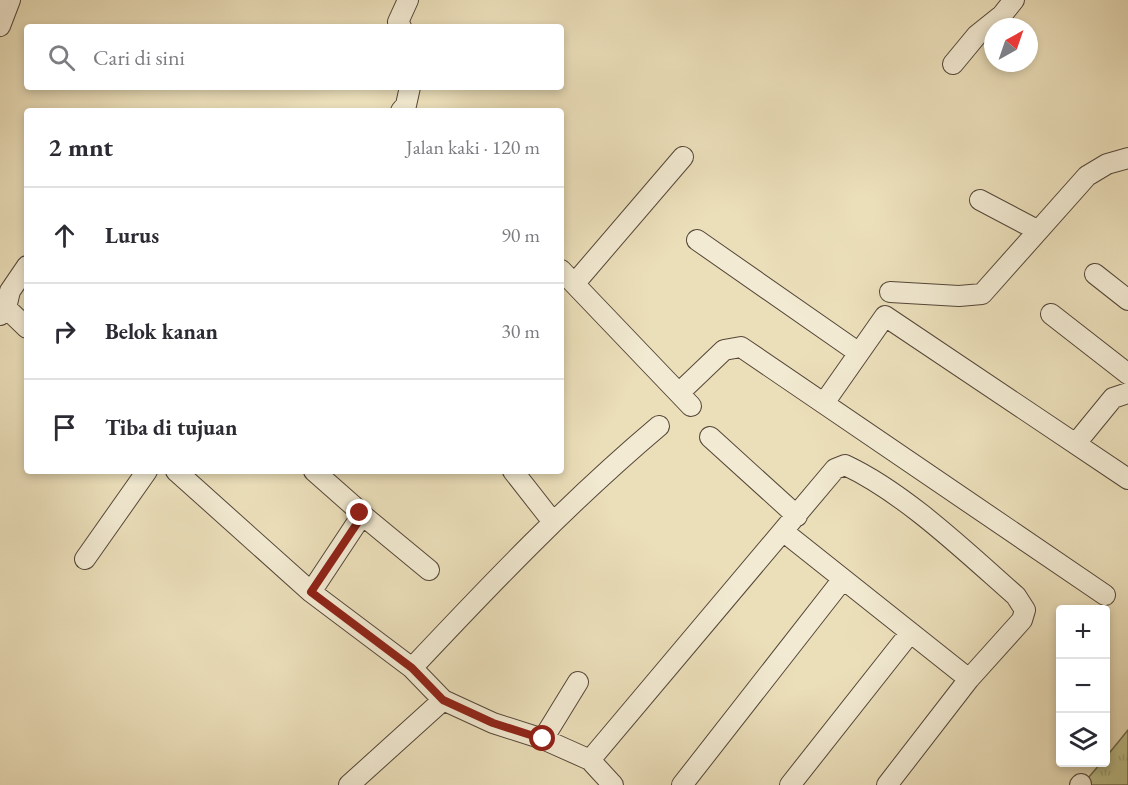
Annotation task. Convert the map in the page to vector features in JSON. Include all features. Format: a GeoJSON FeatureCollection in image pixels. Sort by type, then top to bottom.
{"type":"FeatureCollection","features":[{"type":"Feature","properties":{"kind":"street"},"geometry":{"type":"LineString","coordinates":[[0,26],[10,0]]}},
{"type":"Feature","properties":{"kind":"street"},"geometry":{"type":"LineString","coordinates":[[399,24],[398,22],[408,0]]}},
{"type":"Feature","properties":{"kind":"street"},"geometry":{"type":"LineString","coordinates":[[953,64],[977,35],[1002,15],[1014,0]]}},
{"type":"Feature","properties":{"kind":"street"},"geometry":{"type":"LineString","coordinates":[[404,108],[409,90]]}},
{"type":"Feature","properties":{"kind":"street"},"geometry":{"type":"LineString","coordinates":[[683,157],[568,277],[685,400],[724,350],[741,347],[1105,595]]}},
{"type":"Feature","properties":{"kind":"street"},"geometry":{"type":"LineString","coordinates":[[890,292],[982,294],[1002,275],[1037,230],[1087,176],[1107,164],[1128,158]]}},
{"type":"Feature","properties":{"kind":"street"},"geometry":{"type":"LineString","coordinates":[[980,200],[1037,230]]}},
{"type":"Feature","properties":{"kind":"street"},"geometry":{"type":"LineString","coordinates":[[698,240],[859,353]]}},
{"type":"Feature","properties":{"kind":"street"},"geometry":{"type":"LineString","coordinates":[[24,270],[2,308],[24,326]]}},
{"type":"Feature","properties":{"kind":"street"},"geometry":{"type":"LineString","coordinates":[[1095,274],[1128,300]]}},
{"type":"Feature","properties":{"kind":"street"},"geometry":{"type":"LineString","coordinates":[[1051,314],[1128,374]]}},
{"type":"Feature","properties":{"kind":"street"},"geometry":{"type":"LineString","coordinates":[[824,403],[885,316],[1077,442],[1128,479]]}},
{"type":"Feature","properties":{"kind":"street"},"geometry":{"type":"LineString","coordinates":[[1077,442],[1113,398],[1128,393]]}},
{"type":"Feature","properties":{"kind":"street"},"geometry":{"type":"LineString","coordinates":[[412,668],[553,522],[605,472],[659,426]]}},
{"type":"Feature","properties":{"kind":"street"},"geometry":{"type":"LineString","coordinates":[[710,437],[796,516]]}},
{"type":"Feature","properties":{"kind":"street"},"geometry":{"type":"LineString","coordinates":[[590,760],[835,469],[845,465],[860,472],[940,530],[1024,604],[1022,620],[969,680],[887,785]]}},
{"type":"Feature","properties":{"kind":"street"},"geometry":{"type":"LineString","coordinates":[[85,559],[145,474]]}},
{"type":"Feature","properties":{"kind":"street"},"geometry":{"type":"LineString","coordinates":[[179,474],[311,592],[412,668],[443,700],[493,723],[543,739],[590,760],[613,785]]}},
{"type":"Feature","properties":{"kind":"street"},"geometry":{"type":"LineString","coordinates":[[317,474],[429,570]]}},
{"type":"Feature","properties":{"kind":"street"},"geometry":{"type":"LineString","coordinates":[[515,474],[553,522]]}},
{"type":"Feature","properties":{"kind":"street"},"geometry":{"type":"LineString","coordinates":[[311,592],[358,522],[360,513]]}},
{"type":"Feature","properties":{"kind":"street"},"geometry":{"type":"LineString","coordinates":[[784,532],[969,680]]}},
{"type":"Feature","properties":{"kind":"street"},"geometry":{"type":"LineString","coordinates":[[682,785],[843,579]]}},
{"type":"Feature","properties":{"kind":"street"},"geometry":{"type":"LineString","coordinates":[[790,785],[910,633]]}},
{"type":"Feature","properties":{"kind":"street"},"geometry":{"type":"LineString","coordinates":[[543,739],[578,682]]}},
{"type":"Feature","properties":{"kind":"street"},"geometry":{"type":"LineString","coordinates":[[349,785],[443,700]]}},
{"type":"Feature","properties":{"kind":"green space"},"geometry":{"type":"Polygon","coordinates":[[[1128,730],[1128,785],[1082,785],[1098,767],[1110,767],[1110,752],[1128,730]]]}},
{"type":"Feature","properties":{"kind":"route"},"geometry":{"type":"LineString","coordinates":[[360,513],[358,522],[311,592],[412,668],[443,700],[493,723],[543,739]]}}]}
